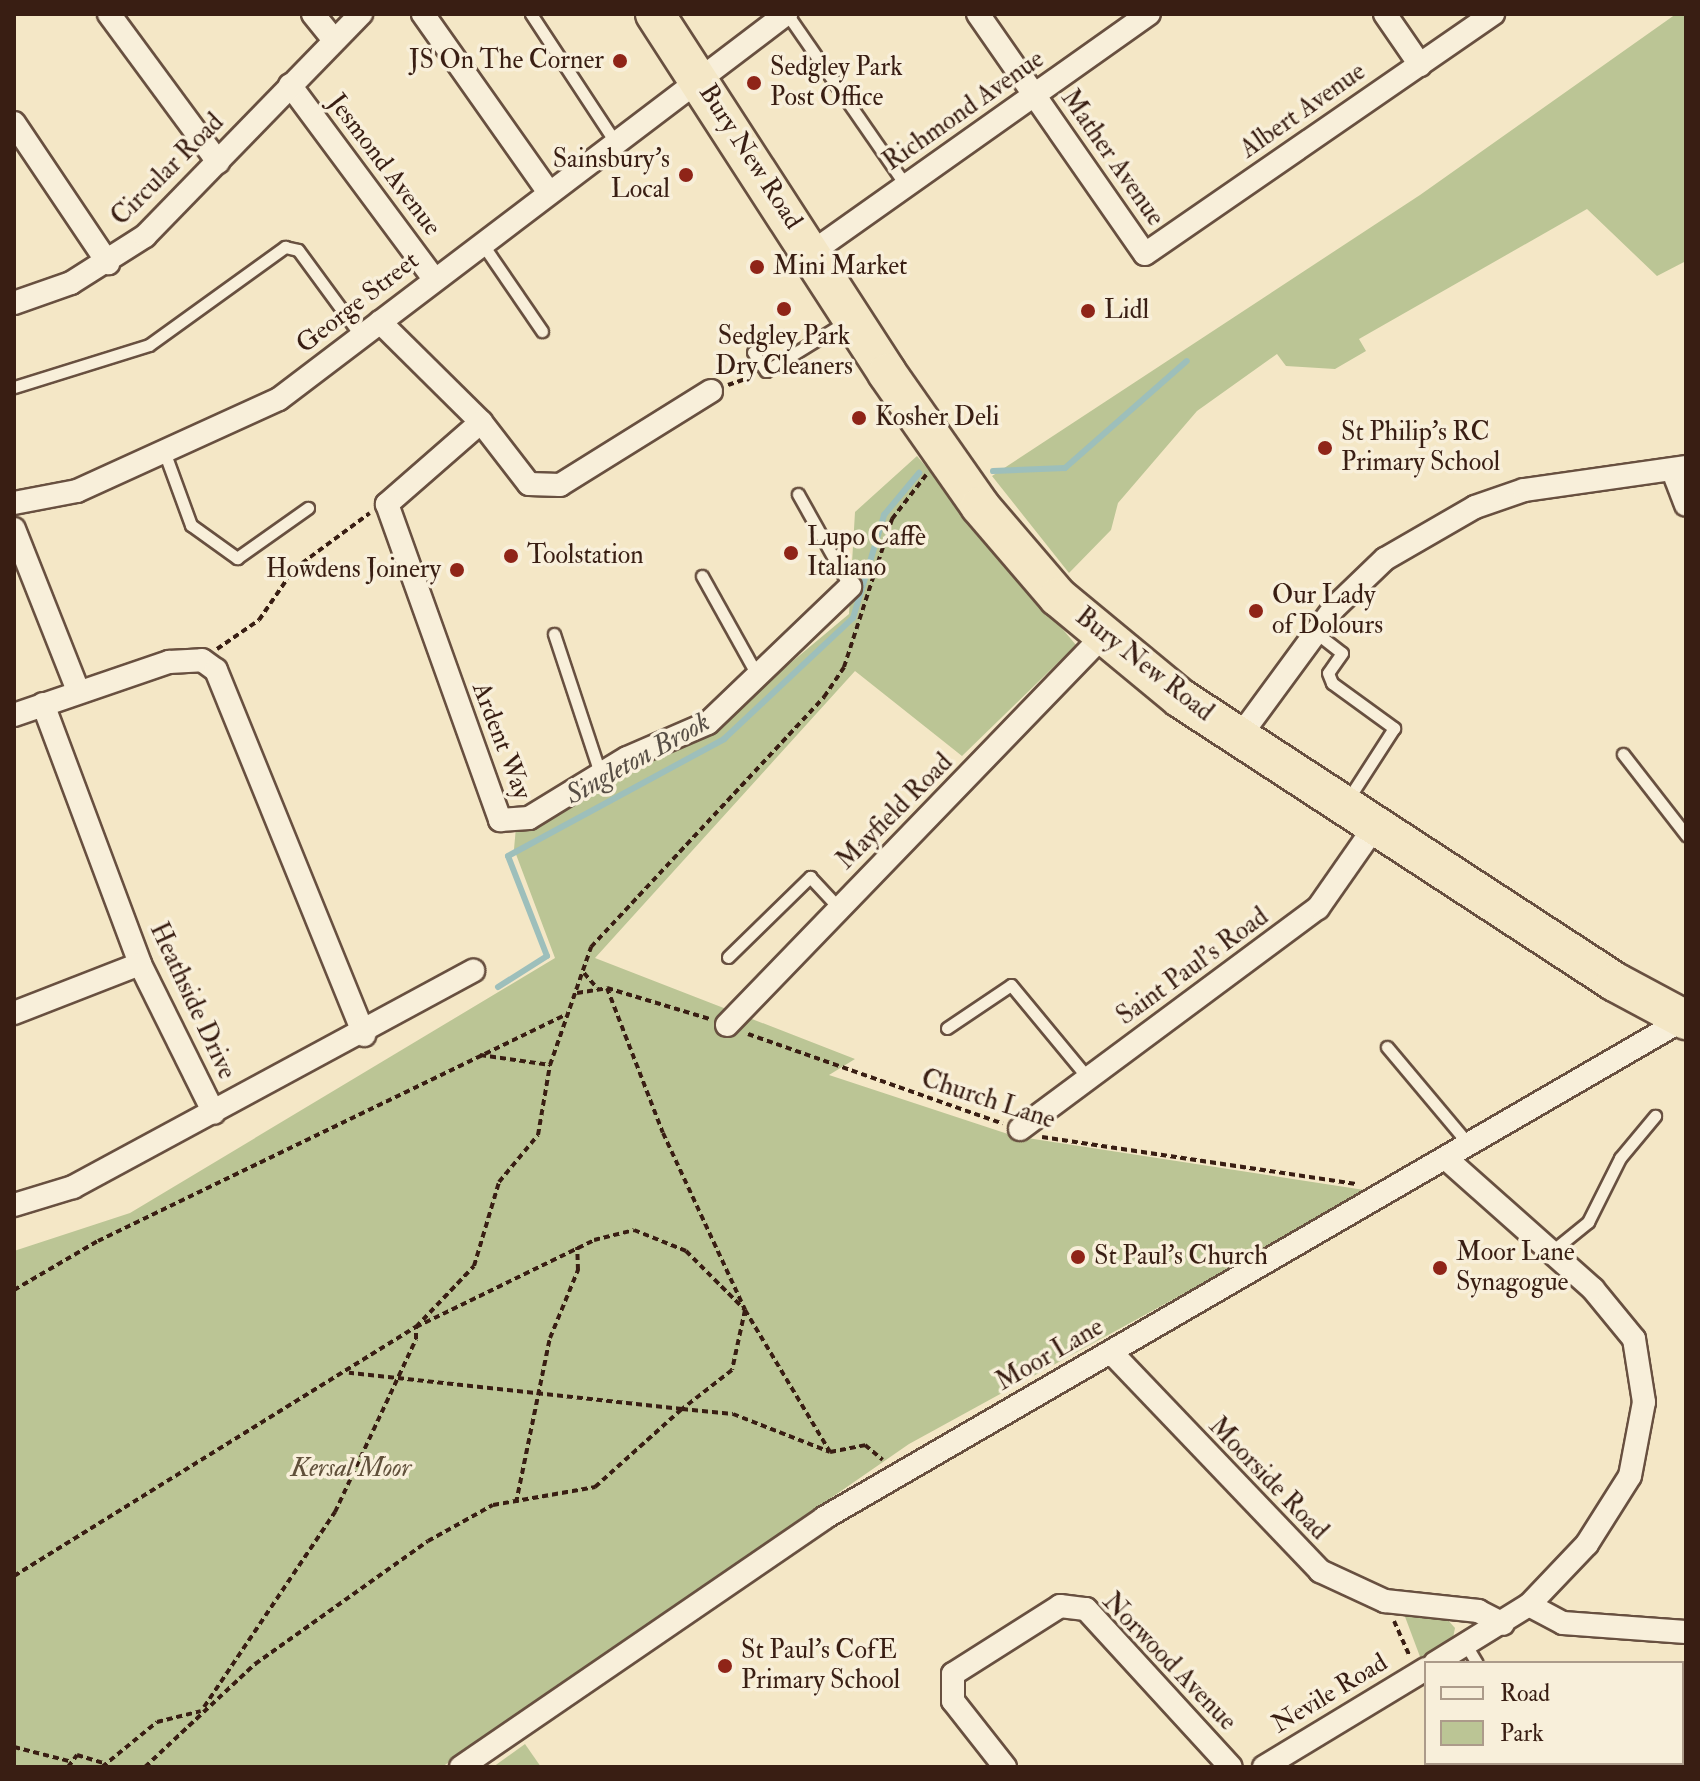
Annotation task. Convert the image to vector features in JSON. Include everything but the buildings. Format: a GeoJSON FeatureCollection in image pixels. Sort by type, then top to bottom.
{"type":"FeatureCollection","features":[{"type":"Feature","properties":{"kind":"highway","name":"Bury New Road"},"geometry":{"type":"LineString","coordinates":[[655,14],[980,506],[1101,638],[1344,805],[1686,1019]]}},
{"type":"Feature","properties":{"kind":"street"},"geometry":{"type":"LineString","coordinates":[[109,14],[218,162]]}},
{"type":"Feature","properties":{"kind":"street"},"geometry":{"type":"LineString","coordinates":[[313,14],[331,36]]}},
{"type":"Feature","properties":{"kind":"street","name":"Circular Road"},"geometry":{"type":"LineString","coordinates":[[14,303],[108,263],[218,162],[331,36],[361,14]]}},
{"type":"Feature","properties":{"kind":"street"},"geometry":{"type":"LineString","coordinates":[[423,14],[547,190]]}},
{"type":"Feature","properties":{"kind":"street","name":"George Street"},"geometry":{"type":"LineString","coordinates":[[14,503],[77,491],[255,414],[380,322],[613,139],[786,14]]}},
{"type":"Feature","properties":{"kind":"street","name":"Mather Avenue"},"geometry":{"type":"LineString","coordinates":[[978,14],[1145,254]]}},
{"type":"Feature","properties":{"kind":"street","name":"Richmond Avenue"},"geometry":{"type":"LineString","coordinates":[[811,253],[1149,14]]}},
{"type":"Feature","properties":{"kind":"street"},"geometry":{"type":"LineString","coordinates":[[1385,14],[1420,65]]}},
{"type":"Feature","properties":{"kind":"street","name":"Albert Avenue"},"geometry":{"type":"LineString","coordinates":[[1145,254],[1493,14]]}},
{"type":"Feature","properties":{"kind":"street","name":"Jesmond Avenue"},"geometry":{"type":"LineString","coordinates":[[290,85],[434,279]]}},
{"type":"Feature","properties":{"kind":"street"},"geometry":{"type":"LineString","coordinates":[[14,123],[108,263]]}},
{"type":"Feature","properties":{"kind":"street"},"geometry":{"type":"LineString","coordinates":[[380,322],[481,422],[529,484],[547,488],[592,468],[711,391]]}},
{"type":"Feature","properties":{"kind":"street"},"geometry":{"type":"LineString","coordinates":[[387,504],[481,422]]}},
{"type":"Feature","properties":{"kind":"street"},"geometry":{"type":"LineString","coordinates":[[1240,736],[1315,632],[1369,571],[1475,507],[1572,479],[1680,469],[1686,505]]}},
{"type":"Feature","properties":{"kind":"street","name":"Ardent Way"},"geometry":{"type":"LineString","coordinates":[[387,504],[494,812],[508,822],[524,820],[600,773],[708,723],[850,587]]}},
{"type":"Feature","properties":{"kind":"street"},"geometry":{"type":"LineString","coordinates":[[14,529],[78,691]]}},
{"type":"Feature","properties":{"kind":"street","name":"Mayfield Road"},"geometry":{"type":"LineString","coordinates":[[727,1025],[1101,638]]}},
{"type":"Feature","properties":{"kind":"street"},"geometry":{"type":"LineString","coordinates":[[14,715],[169,662],[202,660],[216,670],[364,1035]]}},
{"type":"Feature","properties":{"kind":"street","name":"Heathside Drive"},"geometry":{"type":"LineString","coordinates":[[14,1205],[73,1187],[214,1113],[140,964],[43,704]]}},
{"type":"Feature","properties":{"kind":"street","name":"Saint Paul's Road"},"geometry":{"type":"LineString","coordinates":[[1020,1129],[1318,908],[1376,825]]}},
{"type":"Feature","properties":{"kind":"street"},"geometry":{"type":"LineString","coordinates":[[14,1013],[140,964]]}},
{"type":"Feature","properties":{"kind":"street"},"geometry":{"type":"LineString","coordinates":[[214,1113],[364,1035],[473,971]]}},
{"type":"Feature","properties":{"kind":"street","name":"Moor Lane"},"geometry":{"type":"LineString","coordinates":[[461,1767],[899,1474],[1404,1188],[1686,1019]]}},
{"type":"Feature","properties":{"kind":"street","name":"Nevile Road"},"geometry":{"type":"LineString","coordinates":[[1449,1161],[1551,1252],[1634,1339],[1644,1402],[1630,1476],[1587,1544],[1529,1605],[1503,1624],[1472,1654],[1449,1661]]}},
{"type":"Feature","properties":{"kind":"street","name":"Moorside Road"},"geometry":{"type":"LineString","coordinates":[[1111,1352],[1299,1556],[1385,1601],[1478,1611],[1503,1624]]}},
{"type":"Feature","properties":{"kind":"street"},"geometry":{"type":"LineString","coordinates":[[1529,1605],[1563,1623],[1686,1632]]}},
{"type":"Feature","properties":{"kind":"street","name":"Norwood Avenue"},"geometry":{"type":"LineString","coordinates":[[1005,1767],[953,1701],[953,1674],[1060,1606],[1086,1609],[1231,1767]]}},
{"type":"Feature","properties":{"kind":"street","name":"Nevile Road"},"geometry":{"type":"LineString","coordinates":[[1264,1767],[1424,1669]]}},
{"type":"Feature","properties":{"kind":"lane"},"geometry":{"type":"LineString","coordinates":[[531,14],[613,139]]}},
{"type":"Feature","properties":{"kind":"lane"},"geometry":{"type":"LineString","coordinates":[[786,14],[906,186]]}},
{"type":"Feature","properties":{"kind":"lane"},"geometry":{"type":"LineString","coordinates":[[481,242],[542,331]]}},
{"type":"Feature","properties":{"kind":"lane"},"geometry":{"type":"LineString","coordinates":[[14,387],[149,345],[285,247],[298,250],[361,336]]}},
{"type":"Feature","properties":{"kind":"lane"},"geometry":{"type":"LineString","coordinates":[[753,352],[766,371],[853,318]]}},
{"type":"Feature","properties":{"kind":"lane"},"geometry":{"type":"LineString","coordinates":[[165,454],[191,525],[237,558],[308,508]]}},
{"type":"Feature","properties":{"kind":"lane"},"geometry":{"type":"LineString","coordinates":[[798,494],[850,587]]}},
{"type":"Feature","properties":{"kind":"lane"},"geometry":{"type":"LineString","coordinates":[[702,576],[757,675]]}},
{"type":"Feature","properties":{"kind":"lane"},"geometry":{"type":"LineString","coordinates":[[1315,632],[1342,653],[1328,673],[1332,683],[1394,728],[1344,805]]}},
{"type":"Feature","properties":{"kind":"lane"},"geometry":{"type":"LineString","coordinates":[[554,634],[600,773]]}},
{"type":"Feature","properties":{"kind":"lane"},"geometry":{"type":"LineString","coordinates":[[1623,754],[1686,835]]}},
{"type":"Feature","properties":{"kind":"lane"},"geometry":{"type":"LineString","coordinates":[[728,957],[810,877],[839,908]]}},
{"type":"Feature","properties":{"kind":"lane"},"geometry":{"type":"LineString","coordinates":[[947,1028],[1011,985],[1088,1078]]}},
{"type":"Feature","properties":{"kind":"lane"},"geometry":{"type":"LineString","coordinates":[[1387,1047],[1471,1147]]}},
{"type":"Feature","properties":{"kind":"lane"},"geometry":{"type":"LineString","coordinates":[[1551,1252],[1588,1222],[1620,1158],[1655,1116]]}},
{"type":"Feature","properties":{"kind":"path"},"geometry":{"type":"LineString","coordinates":[[711,391],[766,371]]}},
{"type":"Feature","properties":{"kind":"path"},"geometry":{"type":"LineString","coordinates":[[14,1747],[68,1764],[77,1755],[103,1765],[157,1722],[203,1709],[335,1512],[416,1327],[474,1266],[499,1182],[538,1135],[550,1065],[591,947],[824,697],[844,667],[892,519],[924,477]]}},
{"type":"Feature","properties":{"kind":"path"},"geometry":{"type":"LineString","coordinates":[[202,660],[259,620],[294,569],[387,504]]}},
{"type":"Feature","properties":{"kind":"path"},"geometry":{"type":"LineString","coordinates":[[584,972],[598,989]]}},
{"type":"Feature","properties":{"kind":"path"},"geometry":{"type":"LineString","coordinates":[[607,988],[663,1133],[745,1310],[830,1452]]}},
{"type":"Feature","properties":{"kind":"path","name":"Church Lane"},"geometry":{"type":"LineString","coordinates":[[577,993],[607,988],[727,1025],[1058,1142],[1404,1188]]}},
{"type":"Feature","properties":{"kind":"path"},"geometry":{"type":"LineString","coordinates":[[14,1290],[98,1241],[565,1015]]}},
{"type":"Feature","properties":{"kind":"path"},"geometry":{"type":"LineString","coordinates":[[478,1055],[550,1065]]}},
{"type":"Feature","properties":{"kind":"path"},"geometry":{"type":"LineString","coordinates":[[14,1576],[349,1373],[416,1327],[577,1247],[634,1230],[686,1251],[745,1310]]}},
{"type":"Feature","properties":{"kind":"path"},"geometry":{"type":"LineString","coordinates":[[516,1503],[550,1338],[578,1270],[577,1247]]}},
{"type":"Feature","properties":{"kind":"path"},"geometry":{"type":"LineString","coordinates":[[145,1767],[203,1709],[428,1541],[493,1505],[595,1487],[682,1409],[732,1370],[745,1310]]}},
{"type":"Feature","properties":{"kind":"path"},"geometry":{"type":"LineString","coordinates":[[349,1373],[733,1414],[830,1452],[865,1445],[899,1474]]}},
{"type":"Feature","properties":{"kind":"path"},"geometry":{"type":"LineString","coordinates":[[1385,1601],[1424,1665]]}},
{"type":"Feature","properties":{"kind":"green space"},"geometry":{"type":"Polygon","coordinates":[[[1676,14],[1686,14],[1686,261],[1657,276],[1587,209],[1359,339],[1366,351],[1335,369],[1286,366],[1277,354],[1197,411],[1118,503],[1111,530],[1069,573],[992,476],[1420,195],[1676,14]]]}},
{"type":"Feature","properties":{"kind":"green space","name":"Kersal Moor"},"geometry":{"type":"Polygon","coordinates":[[[917,456],[1076,645],[962,756],[855,671],[595,958],[855,1059],[829,1075],[1014,1136],[1371,1191],[909,1444],[442,1767],[14,1767],[14,1251],[130,1213],[555,958],[514,849],[516,827],[714,727],[849,614],[855,512],[917,456]]]}},
{"type":"Feature","properties":{"kind":"green space"},"geometry":{"type":"Polygon","coordinates":[[[1404,1614],[1446,1618],[1455,1628],[1452,1643],[1422,1662],[1404,1614]]]}},
{"type":"Feature","properties":{"kind":"green space"},"geometry":{"type":"Polygon","coordinates":[[[525,1744],[541,1767],[493,1767],[525,1744]]]}},
{"type":"Feature","properties":{"kind":"waterway","name":"Singleton Brook"},"geometry":{"type":"LineString","coordinates":[[993,471],[1065,468],[1187,361]]}},
{"type":"Feature","properties":{"kind":"waterway","name":"Singleton Brook"},"geometry":{"type":"LineString","coordinates":[[498,987],[547,956],[508,856],[724,739],[853,618],[884,515],[919,473]]}},
{"type":"Feature","properties":{"kind":"place","name":"JS On The Corner"},"geometry":{"type":"Point","coordinates":[620,61]}},
{"type":"Feature","properties":{"kind":"place","name":"Sedgley Park Post Office"},"geometry":{"type":"Point","coordinates":[754,83]}},
{"type":"Feature","properties":{"kind":"place","name":"Sainsbury's Local"},"geometry":{"type":"Point","coordinates":[686,175]}},
{"type":"Feature","properties":{"kind":"place","name":"Mini Market"},"geometry":{"type":"Point","coordinates":[757,267]}},
{"type":"Feature","properties":{"kind":"place","name":"Sedgley Park Dry Cleaners"},"geometry":{"type":"Point","coordinates":[784,309]}},
{"type":"Feature","properties":{"kind":"place","name":"Lidl"},"geometry":{"type":"Point","coordinates":[1088,311]}},
{"type":"Feature","properties":{"kind":"place","name":"Kosher Deli"},"geometry":{"type":"Point","coordinates":[859,418]}},
{"type":"Feature","properties":{"kind":"place","name":"St Philip's RC Primary School"},"geometry":{"type":"Point","coordinates":[1325,448]}},
{"type":"Feature","properties":{"kind":"place","name":"Lupo Caffè Italiano"},"geometry":{"type":"Point","coordinates":[791,553]}},
{"type":"Feature","properties":{"kind":"place","name":"Toolstation"},"geometry":{"type":"Point","coordinates":[511,556]}},
{"type":"Feature","properties":{"kind":"place","name":"Howdens Joinery"},"geometry":{"type":"Point","coordinates":[457,570]}},
{"type":"Feature","properties":{"kind":"place","name":"Our Lady of Dolours"},"geometry":{"type":"Point","coordinates":[1256,611]}},
{"type":"Feature","properties":{"kind":"place","name":"St Paul's Church"},"geometry":{"type":"Point","coordinates":[1078,1257]}},
{"type":"Feature","properties":{"kind":"place","name":"Moor Lane Synagogue"},"geometry":{"type":"Point","coordinates":[1440,1268]}},
{"type":"Feature","properties":{"kind":"place","name":"St Paul's CofE Primary School"},"geometry":{"type":"Point","coordinates":[725,1666]}}]}
